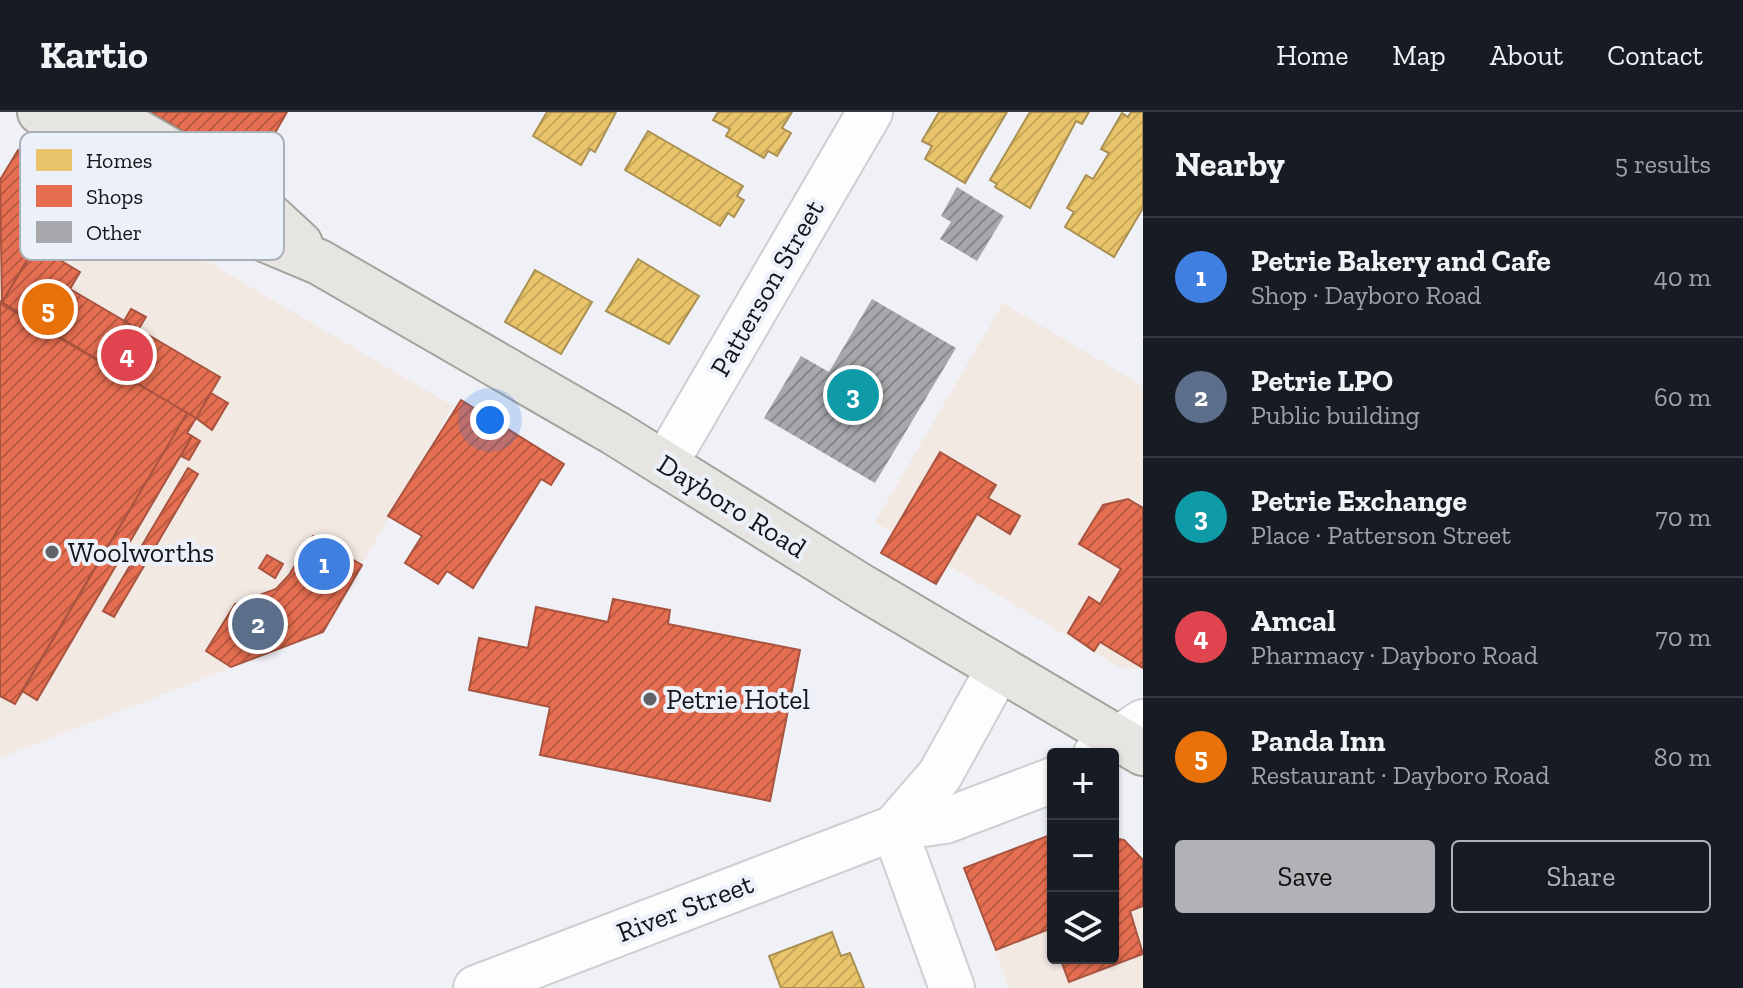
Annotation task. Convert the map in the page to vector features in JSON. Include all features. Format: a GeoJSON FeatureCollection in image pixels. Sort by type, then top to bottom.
{"type":"FeatureCollection","features":[{"type":"Feature","properties":{"kind":"main road","name":"Dayboro Road"},"geometry":{"type":"LineString","coordinates":[[40,112],[72,132]]}},
{"type":"Feature","properties":{"kind":"main road","name":"Dayboro Road"},"geometry":{"type":"LineString","coordinates":[[103,112],[138,132]]}},
{"type":"Feature","properties":{"kind":"main road","name":"Dayboro Road"},"geometry":{"type":"LineString","coordinates":[[284,229],[319,262]]}},
{"type":"Feature","properties":{"kind":"main road","name":"Dayboro Road"},"geometry":{"type":"LineString","coordinates":[[284,247],[319,262],[665,464],[1125,742]]}},
{"type":"Feature","properties":{"kind":"street","name":"Patterson Street"},"geometry":{"type":"LineString","coordinates":[[665,464],[870,112]]}},
{"type":"Feature","properties":{"kind":"street","name":"River Street"},"geometry":{"type":"LineString","coordinates":[[894,828],[940,775],[999,668]]}},
{"type":"Feature","properties":{"kind":"street","name":"River Street"},"geometry":{"type":"LineString","coordinates":[[476,988],[894,828],[945,821],[1047,782]]}},
{"type":"Feature","properties":{"kind":"street"},"geometry":{"type":"LineString","coordinates":[[894,828],[952,988]]}},
{"type":"Feature","properties":{"kind":"shaded area"},"geometry":{"type":"Polygon","coordinates":[[[20,151],[20,260],[205,260],[453,406],[323,632],[0,758],[0,180],[20,151]]]}},
{"type":"Feature","properties":{"kind":"shaded area"},"geometry":{"type":"Polygon","coordinates":[[[1003,303],[1143,386],[1143,669],[1121,668],[875,522],[1003,303]]]}},
{"type":"Feature","properties":{"kind":"shaded area"},"geometry":{"type":"Polygon","coordinates":[[[1047,836],[1047,964],[1119,964],[1119,839],[1124,840],[1143,860],[1143,988],[1009,988],[964,868],[1047,836]]]}},
{"type":"Feature","properties":{"kind":"building: Homes"},"geometry":{"type":"Polygon","coordinates":[[[547,112],[616,112],[595,152],[590,149],[581,165],[533,136],[547,112]]]}},
{"type":"Feature","properties":{"kind":"building: Homes"},"geometry":{"type":"Polygon","coordinates":[[[718,112],[792,112],[782,128],[791,133],[777,156],[768,151],[764,158],[726,136],[730,129],[713,120],[718,112]]]}},
{"type":"Feature","properties":{"kind":"building: Homes"},"geometry":{"type":"Polygon","coordinates":[[[939,112],[1007,112],[965,183],[925,159],[932,146],[922,141],[939,112]]]}},
{"type":"Feature","properties":{"kind":"building: Homes"},"geometry":{"type":"Polygon","coordinates":[[[1030,112],[1089,112],[1082,124],[1076,121],[1030,208],[995,187],[997,184],[990,180],[1030,112]]]}},
{"type":"Feature","properties":{"kind":"building: Homes"},"geometry":{"type":"Polygon","coordinates":[[[1131,112],[1143,112],[1143,208],[1114,257],[1065,227],[1074,212],[1067,208],[1086,175],[1093,179],[1109,153],[1101,149],[1122,113],[1128,117],[1131,112]]]}},
{"type":"Feature","properties":{"kind":"building: Homes"},"geometry":{"type":"Polygon","coordinates":[[[648,131],[743,186],[737,196],[744,200],[734,217],[728,213],[720,226],[625,170],[648,131]]]}},
{"type":"Feature","properties":{"kind":"building: Homes"},"geometry":{"type":"Polygon","coordinates":[[[638,259],[699,296],[669,344],[606,311],[638,259]]]}},
{"type":"Feature","properties":{"kind":"building: Homes"},"geometry":{"type":"Polygon","coordinates":[[[535,270],[592,302],[561,354],[505,322],[535,270]]]}},
{"type":"Feature","properties":{"kind":"building: Homes"},"geometry":{"type":"Polygon","coordinates":[[[832,932],[841,956],[850,953],[864,988],[781,988],[769,956],[832,932]]]}},
{"type":"Feature","properties":{"kind":"building: Shops"},"geometry":{"type":"Polygon","coordinates":[[[150,112],[287,112],[275,132],[185,132],[150,112]]]}},
{"type":"Feature","properties":{"kind":"building: Shops"},"geometry":{"type":"Polygon","coordinates":[[[20,151],[20,260],[27,260],[2,302],[0,180],[20,151]]]}},
{"type":"Feature","properties":{"kind":"building: Shops"},"geometry":{"type":"Polygon","coordinates":[[[28,260],[60,260],[80,272],[70,289],[220,377],[196,418],[1,304],[28,260]]]}},
{"type":"Feature","properties":{"kind":"building: Shops","name":"Woolworths"},"geometry":{"type":"Polygon","coordinates":[[[0,301],[187,413],[15,704],[0,696],[0,301]]]}},
{"type":"Feature","properties":{"kind":"building: Shops"},"geometry":{"type":"Polygon","coordinates":[[[131,309],[146,317],[138,330],[124,321],[131,309]]]}},
{"type":"Feature","properties":{"kind":"building: Shops"},"geometry":{"type":"Polygon","coordinates":[[[211,393],[228,403],[212,430],[196,418],[211,393]]]}},
{"type":"Feature","properties":{"kind":"building: Shops"},"geometry":{"type":"Polygon","coordinates":[[[461,400],[564,464],[551,485],[541,479],[473,588],[447,571],[438,584],[405,563],[422,536],[388,516],[461,400]]]}},
{"type":"Feature","properties":{"kind":"building: Shops"},"geometry":{"type":"Polygon","coordinates":[[[187,413],[196,418],[187,433],[192,436],[37,700],[22,691],[187,413]]]}},
{"type":"Feature","properties":{"kind":"building: Shops"},"geometry":{"type":"Polygon","coordinates":[[[192,436],[200,441],[189,460],[181,456],[192,436]]]}},
{"type":"Feature","properties":{"kind":"building: Shops"},"geometry":{"type":"Polygon","coordinates":[[[940,452],[996,485],[988,498],[1020,516],[1010,534],[977,514],[936,584],[881,553],[940,452]]]}},
{"type":"Feature","properties":{"kind":"building: Shops"},"geometry":{"type":"Polygon","coordinates":[[[188,468],[198,474],[114,617],[103,611],[188,468]]]}},
{"type":"Feature","properties":{"kind":"building: Shops"},"geometry":{"type":"Polygon","coordinates":[[[1128,499],[1143,508],[1143,668],[1100,642],[1094,651],[1068,633],[1089,597],[1100,604],[1121,569],[1079,544],[1103,505],[1128,499]]]}},
{"type":"Feature","properties":{"kind":"building: Shops"},"geometry":{"type":"Polygon","coordinates":[[[313,536],[362,565],[323,632],[231,667],[206,651],[235,604],[276,589],[289,575],[313,536]]]}},
{"type":"Feature","properties":{"kind":"building: Shops"},"geometry":{"type":"Polygon","coordinates":[[[267,555],[283,564],[275,578],[259,568],[267,555]]]}},
{"type":"Feature","properties":{"kind":"building: Shops","name":"Petrie Hotel"},"geometry":{"type":"Polygon","coordinates":[[[613,599],[670,610],[668,624],[800,650],[770,801],[540,755],[550,707],[469,690],[479,638],[528,648],[536,607],[608,622],[613,599]]]}},
{"type":"Feature","properties":{"kind":"building: Shops"},"geometry":{"type":"Polygon","coordinates":[[[1047,836],[1047,930],[996,950],[964,868],[1047,836]]]}},
{"type":"Feature","properties":{"kind":"building: Shops"},"geometry":{"type":"Polygon","coordinates":[[[1119,839],[1124,840],[1143,860],[1143,906],[1130,911],[1143,954],[1119,963],[1119,839]]]}},
{"type":"Feature","properties":{"kind":"building: Shops"},"geometry":{"type":"Polygon","coordinates":[[[1062,964],[1117,964],[1069,982],[1062,964]]]}},
{"type":"Feature","properties":{"kind":"building: Other"},"geometry":{"type":"Polygon","coordinates":[[[957,187],[1004,216],[977,261],[940,239],[951,222],[941,216],[957,187]]]}},
{"type":"Feature","properties":{"kind":"building: Other"},"geometry":{"type":"Polygon","coordinates":[[[872,299],[956,348],[875,483],[764,418],[801,356],[829,372],[872,299]]]}},
{"type":"Feature","properties":{"kind":"place","name":"Panda Inn"},"geometry":{"type":"Point","coordinates":[48,309]}},
{"type":"Feature","properties":{"kind":"place","name":"Amcal"},"geometry":{"type":"Point","coordinates":[127,355]}},
{"type":"Feature","properties":{"kind":"place","name":"Petrie Exchange"},"geometry":{"type":"Point","coordinates":[853,395]}},
{"type":"Feature","properties":{"kind":"place","name":"Woolworths"},"geometry":{"type":"Point","coordinates":[52,552]}},
{"type":"Feature","properties":{"kind":"place","name":"Petrie Bakery and Cafe"},"geometry":{"type":"Point","coordinates":[324,564]}},
{"type":"Feature","properties":{"kind":"place","name":"Petrie LPO"},"geometry":{"type":"Point","coordinates":[258,624]}},
{"type":"Feature","properties":{"kind":"place","name":"Petrie Hotel"},"geometry":{"type":"Point","coordinates":[650,699]}}]}
